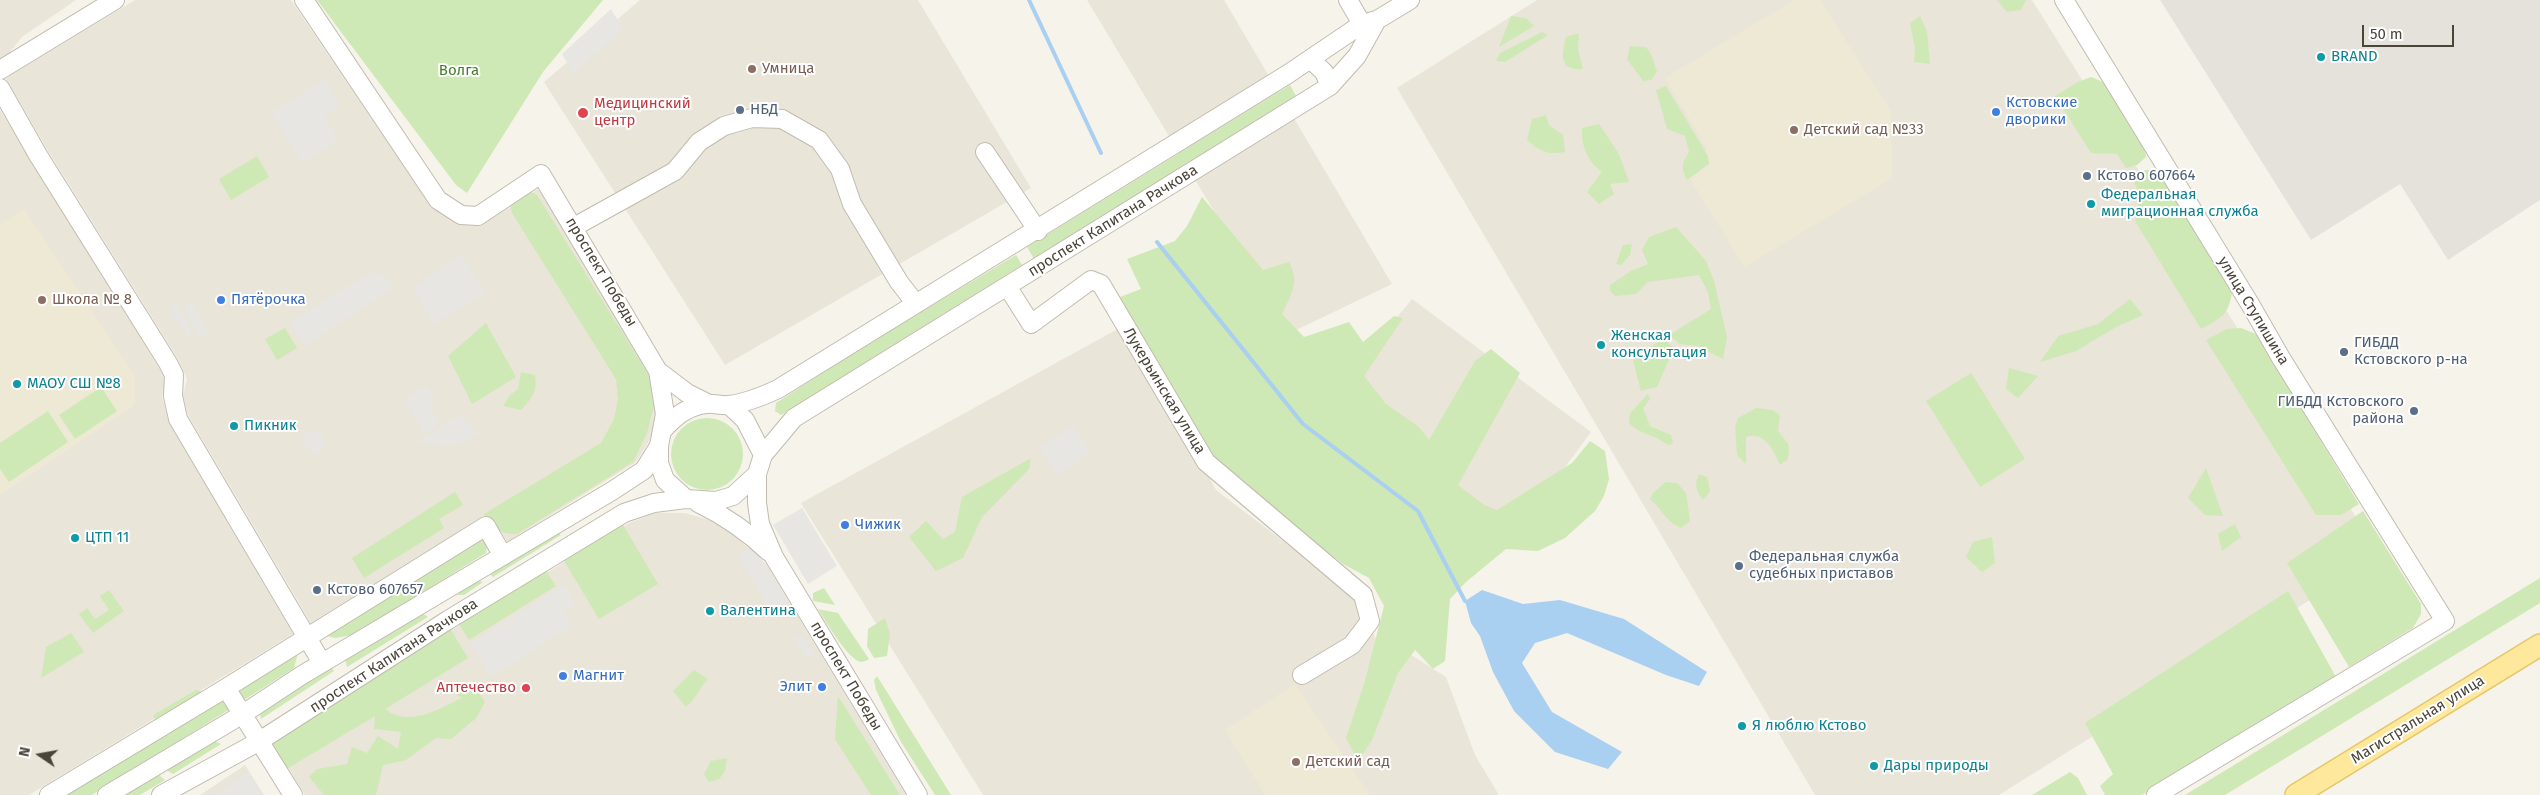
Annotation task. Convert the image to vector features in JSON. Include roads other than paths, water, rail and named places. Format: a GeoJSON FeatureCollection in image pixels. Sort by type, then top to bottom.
{"type":"FeatureCollection","features":[{"type":"Feature","properties":{"kind":"main road","name":"Магистральная улица"},"geometry":{"type":"LineString","coordinates":[[2296,795],[2540,645]]}},
{"type":"Feature","properties":{"kind":"street"},"geometry":{"type":"LineString","coordinates":[[0,70],[115,0]]}},
{"type":"Feature","properties":{"kind":"street","name":"проспект Победы"},"geometry":{"type":"LineString","coordinates":[[304,0],[438,200],[461,215],[478,216],[541,174],[658,371]]}},
{"type":"Feature","properties":{"kind":"street"},"geometry":{"type":"LineString","coordinates":[[107,795],[243,714],[322,663],[612,491],[644,470],[675,416],[707,404],[728,405],[747,401],[778,389],[1038,231],[1370,22],[1348,0]]}},
{"type":"Feature","properties":{"kind":"street","name":"проспект Капитана Рачкова"},"geometry":{"type":"LineString","coordinates":[[763,455],[794,418],[1330,86],[1357,56],[1370,22],[1410,0]]}},
{"type":"Feature","properties":{"kind":"street","name":"улица Ступишина"},"geometry":{"type":"LineString","coordinates":[[2064,0],[2281,358],[2444,621],[2156,795]]}},
{"type":"Feature","properties":{"kind":"street"},"geometry":{"type":"LineString","coordinates":[[1310,60],[1324,72],[1330,86]]}},
{"type":"Feature","properties":{"kind":"street"},"geometry":{"type":"LineString","coordinates":[[0,88],[38,155],[168,363],[174,375],[173,396],[178,419],[322,663]]}},
{"type":"Feature","properties":{"kind":"street"},"geometry":{"type":"LineString","coordinates":[[574,227],[675,171],[699,142],[724,126],[752,118],[782,119],[819,140],[840,169],[852,204],[899,282],[916,304]]}},
{"type":"Feature","properties":{"kind":"street"},"geometry":{"type":"LineString","coordinates":[[985,152],[1038,231]]}},
{"type":"Feature","properties":{"kind":"street","name":"Лукерьинская улица"},"geometry":{"type":"LineString","coordinates":[[1007,286],[1031,324],[1091,280],[1101,284],[1206,462],[1363,595],[1370,621],[1352,645],[1302,675]]}},
{"type":"Feature","properties":{"kind":"street"},"geometry":{"type":"LineString","coordinates":[[658,371],[687,393],[707,404]]}},
{"type":"Feature","properties":{"kind":"street"},"geometry":{"type":"LineString","coordinates":[[658,371],[663,391],[665,414],[659,462],[665,480],[691,500],[726,517],[751,535],[774,557]]}},
{"type":"Feature","properties":{"kind":"street"},"geometry":{"type":"LineString","coordinates":[[728,405],[745,420],[763,455],[758,474],[756,504],[760,524],[774,557]]}},
{"type":"Feature","properties":{"kind":"street"},"geometry":{"type":"LineString","coordinates":[[691,500],[716,502],[733,496],[758,474]]}},
{"type":"Feature","properties":{"kind":"street"},"geometry":{"type":"LineString","coordinates":[[612,491],[624,514]]}},
{"type":"Feature","properties":{"kind":"street","name":"проспект Капитана Рачкова"},"geometry":{"type":"LineString","coordinates":[[161,795],[258,742],[448,620],[624,514],[654,503],[691,500]]}},
{"type":"Feature","properties":{"kind":"street"},"geometry":{"type":"LineString","coordinates":[[49,795],[226,688],[486,526],[502,556]]}},
{"type":"Feature","properties":{"kind":"street","name":"проспект Победы"},"geometry":{"type":"LineString","coordinates":[[774,557],[918,795]]}},
{"type":"Feature","properties":{"kind":"street"},"geometry":{"type":"LineString","coordinates":[[226,688],[258,742],[293,795]]}},
{"type":"Feature","properties":{"kind":"water"},"geometry":{"type":"Polygon","coordinates":[[[1482,590],[1523,604],[1560,600],[1624,619],[1707,672],[1699,686],[1666,675],[1567,633],[1535,643],[1522,663],[1552,712],[1622,752],[1608,769],[1555,752],[1514,711],[1493,672],[1480,636],[1471,623],[1465,601],[1482,590]]]}},
{"type":"Feature","properties":{"kind":"waterway"},"geometry":{"type":"LineString","coordinates":[[1029,0],[1101,153]]}},
{"type":"Feature","properties":{"kind":"waterway"},"geometry":{"type":"LineString","coordinates":[[1157,242],[1303,424],[1418,511],[1465,601]]}},
{"type":"Feature","properties":{"kind":"place","name":"BRAND"},"geometry":{"type":"Point","coordinates":[2321,57]}},
{"type":"Feature","properties":{"kind":"place","name":"Умница"},"geometry":{"type":"Point","coordinates":[752,69]}},
{"type":"Feature","properties":{"kind":"place","name":"НБД"},"geometry":{"type":"Point","coordinates":[740,110]}},
{"type":"Feature","properties":{"kind":"place","name":"Кстовские дворики"},"geometry":{"type":"Point","coordinates":[1996,112]}},
{"type":"Feature","properties":{"kind":"place","name":"Медицинский центр"},"geometry":{"type":"Point","coordinates":[583,113]}},
{"type":"Feature","properties":{"kind":"place","name":"Детский сад №33"},"geometry":{"type":"Point","coordinates":[1794,130]}},
{"type":"Feature","properties":{"kind":"place","name":"Кстово 607664"},"geometry":{"type":"Point","coordinates":[2087,176]}},
{"type":"Feature","properties":{"kind":"place","name":"Федеральная миграционная служба"},"geometry":{"type":"Point","coordinates":[2091,204]}},
{"type":"Feature","properties":{"kind":"place","name":"Школа № 8"},"geometry":{"type":"Point","coordinates":[42,300]}},
{"type":"Feature","properties":{"kind":"place","name":"Пятёрочка"},"geometry":{"type":"Point","coordinates":[221,300]}},
{"type":"Feature","properties":{"kind":"place","name":"Женская консультация"},"geometry":{"type":"Point","coordinates":[1601,345]}},
{"type":"Feature","properties":{"kind":"place","name":"ГИБДД Кстовского р-на"},"geometry":{"type":"Point","coordinates":[2344,352]}},
{"type":"Feature","properties":{"kind":"place","name":"МАОУ СШ №8"},"geometry":{"type":"Point","coordinates":[17,384]}},
{"type":"Feature","properties":{"kind":"place","name":"ГИБДД Кстовского района"},"geometry":{"type":"Point","coordinates":[2414,411]}},
{"type":"Feature","properties":{"kind":"place","name":"Пикник"},"geometry":{"type":"Point","coordinates":[234,426]}},
{"type":"Feature","properties":{"kind":"place","name":"Чижик"},"geometry":{"type":"Point","coordinates":[845,525]}},
{"type":"Feature","properties":{"kind":"place","name":"ЦТП 11"},"geometry":{"type":"Point","coordinates":[75,538]}},
{"type":"Feature","properties":{"kind":"place","name":"Федеральная служба судебных приставов"},"geometry":{"type":"Point","coordinates":[1739,566]}},
{"type":"Feature","properties":{"kind":"place","name":"Кстово 607657"},"geometry":{"type":"Point","coordinates":[317,590]}},
{"type":"Feature","properties":{"kind":"place","name":"Валентина"},"geometry":{"type":"Point","coordinates":[710,611]}},
{"type":"Feature","properties":{"kind":"place","name":"Магнит"},"geometry":{"type":"Point","coordinates":[563,676]}},
{"type":"Feature","properties":{"kind":"place","name":"Элит"},"geometry":{"type":"Point","coordinates":[822,687]}},
{"type":"Feature","properties":{"kind":"place","name":"Аптечество"},"geometry":{"type":"Point","coordinates":[526,688]}},
{"type":"Feature","properties":{"kind":"place","name":"Я люблю Кстово"},"geometry":{"type":"Point","coordinates":[1742,726]}},
{"type":"Feature","properties":{"kind":"place","name":"Детский сад"},"geometry":{"type":"Point","coordinates":[1296,762]}},
{"type":"Feature","properties":{"kind":"place","name":"Дары природы"},"geometry":{"type":"Point","coordinates":[1874,766]}},
{"type":"Feature","properties":{"kind":"park label","name":"Волга"},"geometry":{"type":"Point","coordinates":[459,71]}}]}
